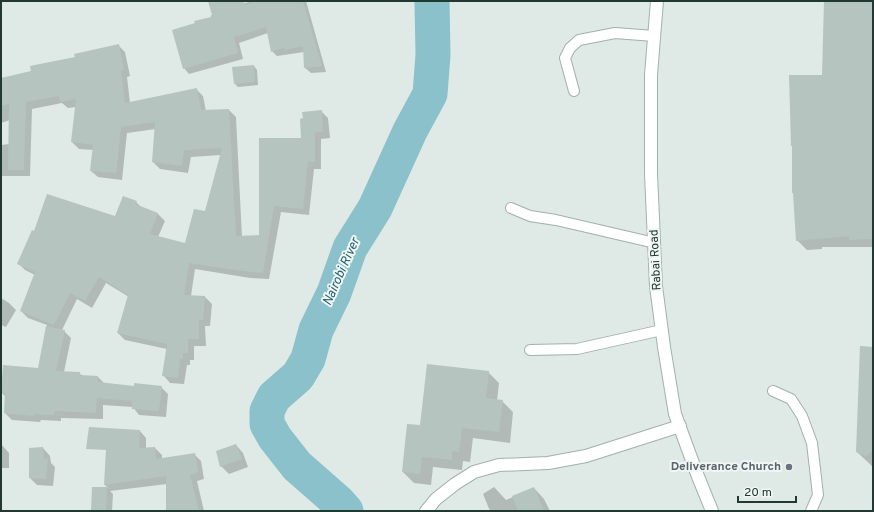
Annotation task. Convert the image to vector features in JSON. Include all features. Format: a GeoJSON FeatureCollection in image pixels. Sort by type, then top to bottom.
{"type":"FeatureCollection","features":[{"type":"Feature","properties":{"kind":"main road","name":"Rabai Road"},"geometry":{"type":"LineString","coordinates":[[657,1],[651,75],[651,174],[656,286],[675,414],[712,511]]}},
{"type":"Feature","properties":{"kind":"main road"},"geometry":{"type":"LineString","coordinates":[[426,511],[436,499],[455,484],[474,472],[499,465],[548,463],[586,456],[680,426]]}},
{"type":"Feature","properties":{"kind":"lane"},"geometry":{"type":"LineString","coordinates":[[574,91],[565,58],[570,48],[580,40],[615,33],[654,36]]}},
{"type":"Feature","properties":{"kind":"lane"},"geometry":{"type":"LineString","coordinates":[[511,208],[530,216],[556,220],[654,243]]}},
{"type":"Feature","properties":{"kind":"lane"},"geometry":{"type":"LineString","coordinates":[[530,350],[577,349],[662,330]]}},
{"type":"Feature","properties":{"kind":"lane"},"geometry":{"type":"LineString","coordinates":[[773,391],[791,399],[802,416],[812,444],[818,495],[811,511]]}},
{"type":"Feature","properties":{"kind":"building"},"geometry":{"type":"Polygon","coordinates":[[[208,1],[243,1],[245,5],[257,1],[303,1],[322,66],[304,68],[303,46],[285,50],[284,48],[271,52],[266,27],[234,37],[238,53],[183,69],[172,30],[195,23],[194,21],[211,17],[212,15],[208,1]]]}},
{"type":"Feature","properties":{"kind":"building"},"geometry":{"type":"Polygon","coordinates":[[[824,1],[873,1],[873,239],[849,240],[849,236],[796,241],[792,193],[789,75],[822,75],[824,1]]]}},
{"type":"Feature","properties":{"kind":"building"},"geometry":{"type":"Polygon","coordinates":[[[119,44],[124,70],[121,70],[125,103],[197,88],[201,110],[229,109],[236,236],[259,235],[259,138],[301,138],[300,119],[303,118],[302,112],[322,110],[323,132],[315,132],[315,162],[308,162],[303,209],[274,206],[263,273],[189,263],[184,295],[205,296],[203,320],[199,320],[199,339],[188,339],[188,353],[183,353],[183,359],[180,359],[178,378],[162,376],[167,344],[117,333],[128,295],[99,277],[85,301],[70,293],[54,325],[20,311],[35,272],[17,264],[32,230],[34,231],[47,194],[115,216],[123,196],[137,201],[135,204],[158,213],[150,234],[185,243],[194,209],[205,211],[222,148],[184,150],[182,166],[152,162],[155,122],[121,127],[116,173],[90,171],[93,145],[71,142],[76,99],[60,102],[59,96],[26,102],[24,170],[8,170],[9,104],[1,106],[1,78],[31,71],[30,66],[75,57],[74,54],[119,44]]]}},
{"type":"Feature","properties":{"kind":"building"},"geometry":{"type":"Polygon","coordinates":[[[254,65],[255,82],[234,84],[232,67],[254,65]]]}},
{"type":"Feature","properties":{"kind":"building"},"geometry":{"type":"Polygon","coordinates":[[[46,326],[65,330],[56,371],[80,372],[80,375],[98,376],[98,382],[134,386],[134,383],[162,386],[159,411],[132,409],[132,401],[97,398],[96,413],[55,411],[54,415],[34,414],[34,416],[4,413],[5,393],[1,393],[3,365],[38,368],[46,326]]]}},
{"type":"Feature","properties":{"kind":"building"},"geometry":{"type":"Polygon","coordinates":[[[860,346],[873,347],[873,451],[866,456],[856,452],[860,346]]]}},
{"type":"Feature","properties":{"kind":"building"},"geometry":{"type":"Polygon","coordinates":[[[427,364],[489,371],[486,398],[503,400],[499,432],[462,428],[459,452],[452,451],[452,460],[422,457],[420,474],[402,472],[407,424],[420,425],[427,364]]]}},
{"type":"Feature","properties":{"kind":"building"},"geometry":{"type":"Polygon","coordinates":[[[89,427],[140,430],[139,448],[155,447],[156,459],[195,453],[198,472],[190,475],[199,511],[166,511],[166,476],[104,485],[106,450],[86,449],[89,427]]]}},
{"type":"Feature","properties":{"kind":"building"},"geometry":{"type":"Polygon","coordinates":[[[236,444],[242,459],[220,467],[216,451],[236,444]]]}},
{"type":"Feature","properties":{"kind":"building"},"geometry":{"type":"Polygon","coordinates":[[[43,447],[44,459],[48,458],[46,479],[29,478],[29,448],[43,447]]]}},
{"type":"Feature","properties":{"kind":"building"},"geometry":{"type":"Polygon","coordinates":[[[92,487],[107,487],[106,511],[91,511],[92,487]]]}},
{"type":"Feature","properties":{"kind":"building"},"geometry":{"type":"Polygon","coordinates":[[[534,487],[544,511],[518,511],[512,496],[534,487]]]}},
{"type":"Feature","properties":{"kind":"waterway","name":"Nairobi River"},"geometry":{"type":"LineString","coordinates":[[346,511],[338,502],[297,466],[275,438],[267,424],[267,411],[274,397],[298,376],[308,359],[316,330],[334,293],[350,248],[375,208],[410,131],[430,94],[433,55],[432,1]]}},
{"type":"Feature","properties":{"kind":"place","name":"Deliverance Church"},"geometry":{"type":"Point","coordinates":[789,467]}}]}
